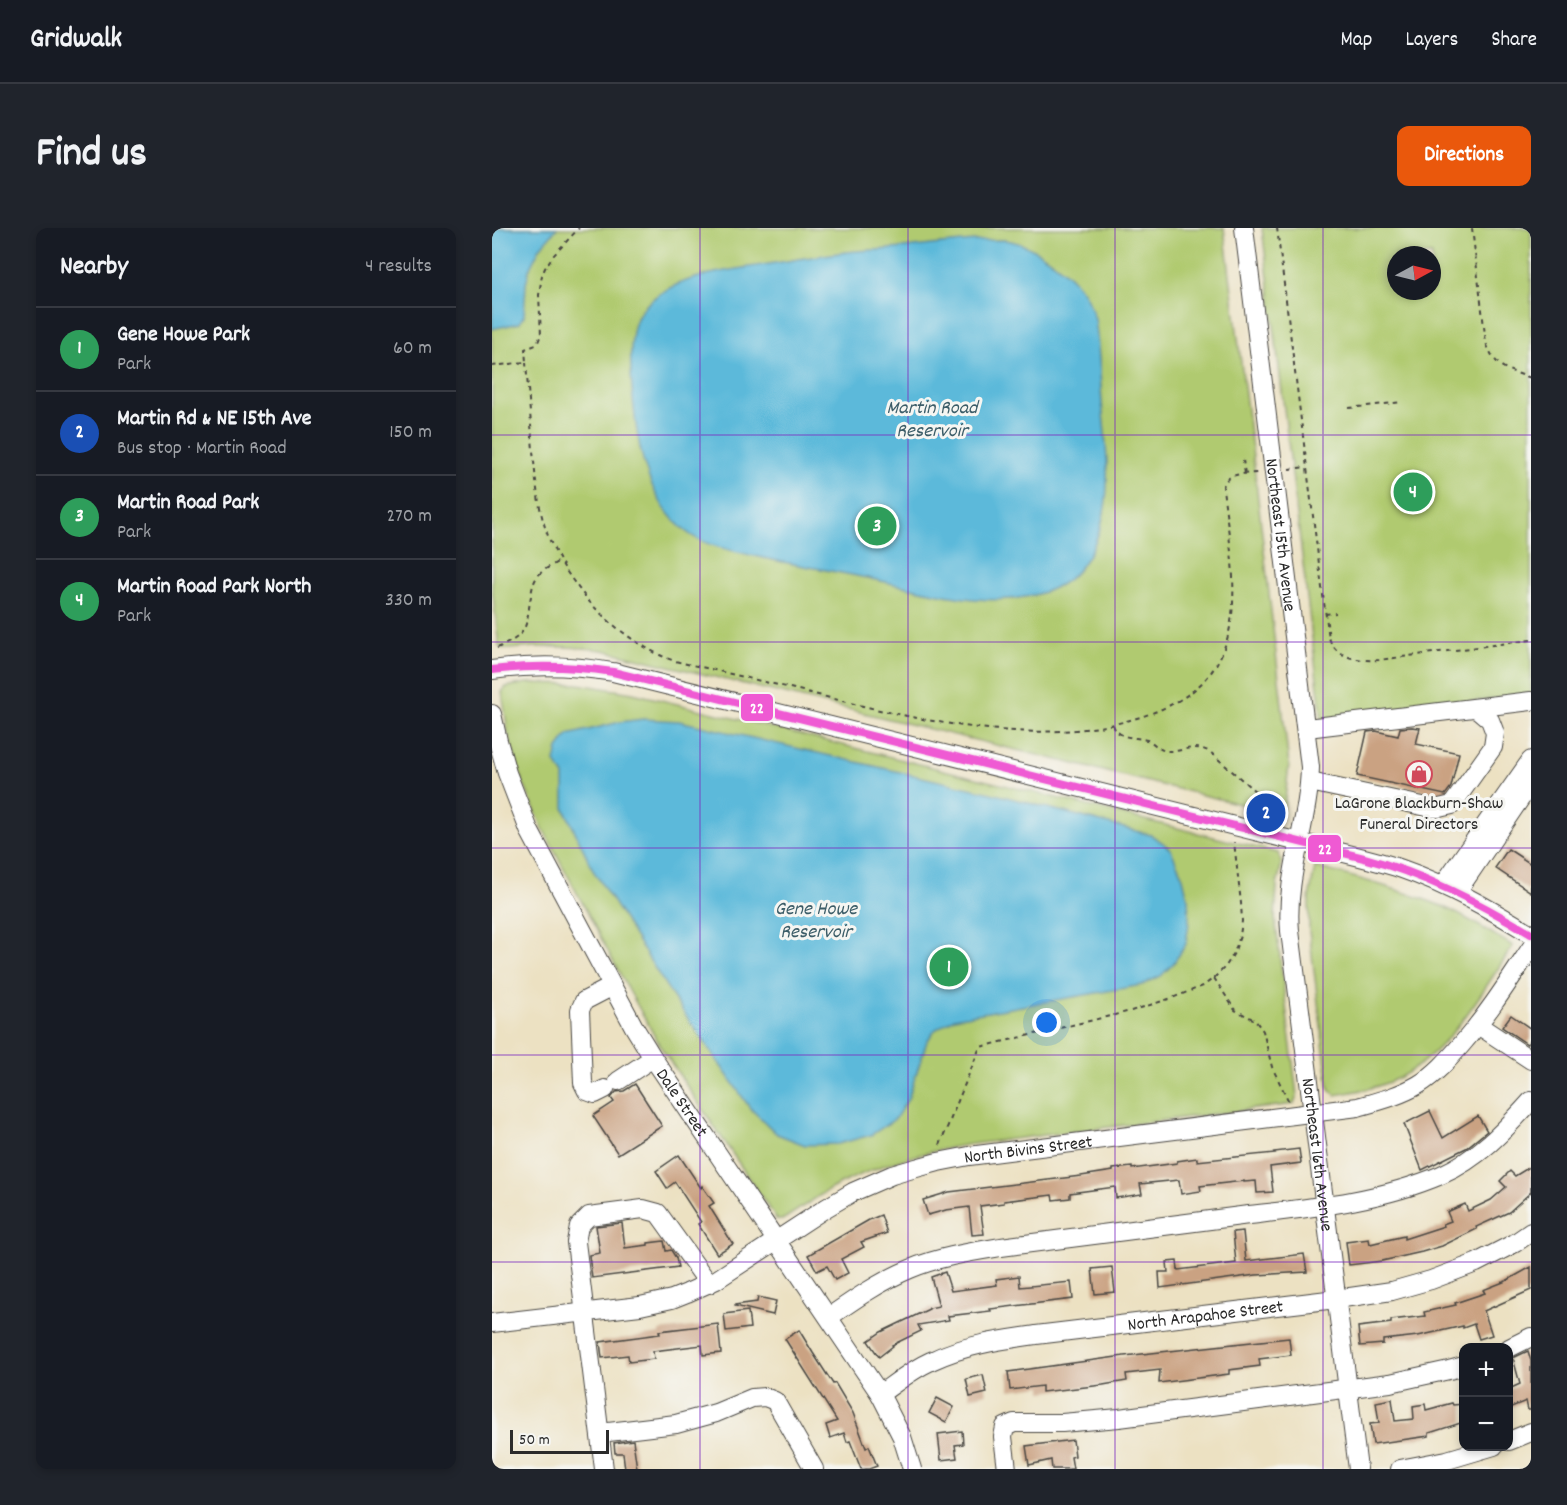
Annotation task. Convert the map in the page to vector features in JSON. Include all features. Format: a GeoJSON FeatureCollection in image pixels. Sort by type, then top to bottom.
{"type":"FeatureCollection","features":[{"type":"Feature","properties":{"kind":"street","name":"Northeast 15th Avenue"},"geometry":{"type":"LineString","coordinates":[[1244,228],[1310,767],[1310,782],[1299,842]]}},
{"type":"Feature","properties":{"kind":"street"},"geometry":{"type":"LineString","coordinates":[[492,670],[568,666],[613,672],[1299,842],[1402,869],[1450,889],[1531,934]]}},
{"type":"Feature","properties":{"kind":"street"},"geometry":{"type":"LineString","coordinates":[[1306,728],[1531,701]]}},
{"type":"Feature","properties":{"kind":"street"},"geometry":{"type":"LineString","coordinates":[[1310,782],[1432,807],[1452,805],[1493,747],[1495,733],[1490,720],[1476,708]]}},
{"type":"Feature","properties":{"kind":"street","name":"Dale Street"},"geometry":{"type":"LineString","coordinates":[[492,714],[505,766],[529,830],[611,987],[653,1058],[880,1394],[902,1437],[912,1469]]}},
{"type":"Feature","properties":{"kind":"street"},"geometry":{"type":"LineString","coordinates":[[1450,889],[1531,760]]}},
{"type":"Feature","properties":{"kind":"street"},"geometry":{"type":"LineString","coordinates":[[1450,889],[1531,783]]}},
{"type":"Feature","properties":{"kind":"street","name":"Northeast 16th Avenue"},"geometry":{"type":"LineString","coordinates":[[1299,842],[1290,893],[1289,919],[1358,1469]]}},
{"type":"Feature","properties":{"kind":"street","name":"North Bivins Street"},"geometry":{"type":"LineString","coordinates":[[492,1323],[654,1303],[687,1293],[709,1284],[853,1192],[892,1175],[938,1162],[969,1156],[1358,1107],[1382,1101],[1411,1089],[1434,1074],[1453,1055],[1478,1025],[1531,948]]}},
{"type":"Feature","properties":{"kind":"street"},"geometry":{"type":"LineString","coordinates":[[611,987],[584,1001],[580,1010],[583,1083],[587,1090],[606,1088],[653,1058]]}},
{"type":"Feature","properties":{"kind":"street"},"geometry":{"type":"LineString","coordinates":[[1478,1025],[1531,1060]]}},
{"type":"Feature","properties":{"kind":"street"},"geometry":{"type":"LineString","coordinates":[[829,1317],[864,1293],[910,1269],[965,1253],[1325,1206],[1382,1194],[1441,1175],[1465,1162],[1487,1147],[1531,1101]]}},
{"type":"Feature","properties":{"kind":"street"},"geometry":{"type":"LineString","coordinates":[[604,1469],[576,1242],[579,1226],[589,1216],[643,1209],[658,1213],[709,1284]]}},
{"type":"Feature","properties":{"kind":"street","name":"North Arapahoe Street"},"geometry":{"type":"LineString","coordinates":[[880,1394],[932,1360],[990,1342],[1392,1291],[1431,1280],[1476,1263],[1531,1232]]}},
{"type":"Feature","properties":{"kind":"street"},"geometry":{"type":"LineString","coordinates":[[1513,1346],[1531,1337]]}},
{"type":"Feature","properties":{"kind":"street"},"geometry":{"type":"LineString","coordinates":[[1006,1469],[1003,1437],[1005,1427],[1014,1423],[1062,1423],[1119,1418],[1390,1383],[1459,1367]]}},
{"type":"Feature","properties":{"kind":"street"},"geometry":{"type":"LineString","coordinates":[[600,1433],[676,1424],[716,1413],[752,1398],[765,1397],[776,1401],[814,1469]]}},
{"type":"Feature","properties":{"kind":"street"},"geometry":{"type":"LineString","coordinates":[[1513,1439],[1531,1432]]}},
{"type":"Feature","properties":{"kind":"street"},"geometry":{"type":"LineString","coordinates":[[1400,1469],[1447,1460],[1477,1451]]}},
{"type":"Feature","properties":{"kind":"path"},"geometry":{"type":"LineString","coordinates":[[579,228],[548,261],[542,276],[539,295],[541,335],[536,345],[525,349],[537,489],[544,523],[560,561],[589,601],[606,619],[644,646],[673,660],[856,704],[968,727],[1045,731],[1078,729],[1124,722],[1153,713],[1182,699],[1199,686],[1214,668],[1225,644],[1231,626],[1234,587],[1224,483],[1232,476],[1258,473]]}},
{"type":"Feature","properties":{"kind":"path"},"geometry":{"type":"LineString","coordinates":[[1277,228],[1325,614],[1331,645],[1337,652],[1355,659],[1380,660],[1531,640]]}},
{"type":"Feature","properties":{"kind":"path"},"geometry":{"type":"LineString","coordinates":[[1472,228],[1484,334],[1490,354],[1505,369],[1531,378]]}},
{"type":"Feature","properties":{"kind":"path"},"geometry":{"type":"LineString","coordinates":[[492,366],[526,362]]}},
{"type":"Feature","properties":{"kind":"path"},"geometry":{"type":"LineString","coordinates":[[1349,408],[1402,402]]}},
{"type":"Feature","properties":{"kind":"path"},"geometry":{"type":"LineString","coordinates":[[1243,459],[1245,474]]}},
{"type":"Feature","properties":{"kind":"path"},"geometry":{"type":"LineString","coordinates":[[1289,469],[1307,467]]}},
{"type":"Feature","properties":{"kind":"path"},"geometry":{"type":"LineString","coordinates":[[497,648],[512,641],[525,629],[535,579],[560,561]]}},
{"type":"Feature","properties":{"kind":"path"},"geometry":{"type":"LineString","coordinates":[[1325,614],[1335,612]]}},
{"type":"Feature","properties":{"kind":"path"},"geometry":{"type":"LineString","coordinates":[[1113,724],[1119,734],[1132,739],[1148,741],[1161,750],[1168,752],[1192,747],[1210,752],[1280,813],[1283,819]]}},
{"type":"Feature","properties":{"kind":"path"},"geometry":{"type":"LineString","coordinates":[[938,1151],[980,1047],[1141,1008],[1172,998],[1203,986],[1226,966],[1234,953],[1242,921],[1233,840]]}},
{"type":"Feature","properties":{"kind":"path"},"geometry":{"type":"LineString","coordinates":[[1214,978],[1234,1010],[1254,1020],[1263,1031],[1272,1067],[1292,1106]]}},
{"type":"Feature","properties":{"kind":"green space"},"geometry":{"type":"Polygon","coordinates":[[[492,228],[1224,228],[1289,765],[1284,808],[1277,813],[603,650],[563,647],[508,649],[499,647],[492,586],[492,228]]]}},
{"type":"Feature","properties":{"kind":"green space"},"geometry":{"type":"Polygon","coordinates":[[[1262,228],[1531,228],[1531,694],[1322,720],[1262,228]]]}},
{"type":"Feature","properties":{"kind":"green space","name":"Gene Howe Reservoir"},"geometry":{"type":"Polygon","coordinates":[[[527,683],[578,684],[633,693],[1278,853],[1282,862],[1277,885],[1275,917],[1297,1096],[1294,1104],[937,1150],[903,1159],[854,1177],[823,1193],[782,1220],[777,1220],[662,1049],[543,829],[523,782],[508,734],[502,692],[506,687],[527,683]]]}},
{"type":"Feature","properties":{"kind":"green space"},"geometry":{"type":"Polygon","coordinates":[[[1315,867],[1380,885],[1444,907],[1513,946],[1457,1027],[1423,1062],[1403,1076],[1381,1085],[1336,1095],[1329,1090],[1309,931],[1309,898],[1315,867]]]}},
{"type":"Feature","properties":{"kind":"water"},"geometry":{"type":"Polygon","coordinates":[[[492,228],[557,228],[540,248],[529,270],[524,316],[519,323],[492,329],[492,228]]]}},
{"type":"Feature","properties":{"kind":"water","name":"Martin Road Reservoir"},"geometry":{"type":"Polygon","coordinates":[[[1005,240],[1026,246],[1060,267],[1084,293],[1095,319],[1107,465],[1105,507],[1101,527],[1093,546],[1082,565],[1067,580],[1050,590],[1019,598],[991,600],[952,596],[724,549],[699,540],[672,518],[654,490],[643,458],[636,424],[631,372],[631,346],[636,322],[645,306],[659,294],[682,282],[705,275],[817,256],[1005,240]]]}},
{"type":"Feature","properties":{"kind":"water","name":"Gene Howe Reservoir"},"geometry":{"type":"Polygon","coordinates":[[[643,719],[679,721],[991,793],[1151,835],[1171,850],[1183,878],[1188,899],[1189,922],[1186,944],[1173,964],[1161,976],[1142,985],[954,1018],[935,1030],[927,1041],[908,1099],[895,1119],[871,1135],[838,1144],[805,1145],[777,1134],[750,1108],[673,997],[594,872],[564,808],[564,776],[555,762],[558,748],[568,735],[620,722],[643,719]]]}},
{"type":"Feature","properties":{"kind":"building"},"geometry":{"type":"Polygon","coordinates":[[[1400,728],[1420,728],[1416,744],[1459,753],[1451,787],[1445,795],[1357,776],[1367,732],[1376,731],[1398,736],[1400,728]]]}},
{"type":"Feature","properties":{"kind":"building"},"geometry":{"type":"Polygon","coordinates":[[[1508,849],[1531,864],[1531,892],[1495,868],[1508,849]]]}},
{"type":"Feature","properties":{"kind":"building"},"geometry":{"type":"Polygon","coordinates":[[[1511,1015],[1531,1029],[1531,1039],[1527,1044],[1502,1027],[1511,1015]]]}},
{"type":"Feature","properties":{"kind":"building"},"geometry":{"type":"Polygon","coordinates":[[[635,1084],[662,1126],[618,1154],[593,1116],[614,1102],[611,1098],[616,1092],[624,1091],[635,1084]]]}},
{"type":"Feature","properties":{"kind":"building"},"geometry":{"type":"Polygon","coordinates":[[[1430,1111],[1443,1138],[1478,1116],[1487,1131],[1466,1148],[1422,1170],[1404,1124],[1430,1111]]]}},
{"type":"Feature","properties":{"kind":"building"},"geometry":{"type":"Polygon","coordinates":[[[1299,1149],[1301,1163],[1270,1167],[1273,1192],[1257,1193],[1256,1181],[1244,1181],[1200,1186],[1201,1191],[1181,1194],[1179,1180],[1140,1184],[1142,1194],[1116,1198],[1115,1187],[1070,1193],[1070,1198],[1053,1200],[1052,1195],[1004,1201],[1004,1203],[980,1206],[984,1234],[972,1235],[969,1207],[928,1215],[923,1200],[949,1192],[1081,1176],[1113,1171],[1113,1169],[1132,1167],[1132,1169],[1197,1158],[1197,1161],[1299,1149]]]}},
{"type":"Feature","properties":{"kind":"building"},"geometry":{"type":"Polygon","coordinates":[[[679,1155],[714,1203],[709,1206],[733,1244],[717,1254],[698,1224],[701,1222],[675,1182],[667,1188],[656,1171],[679,1155]]]}},
{"type":"Feature","properties":{"kind":"building"},"geometry":{"type":"Polygon","coordinates":[[[1531,1166],[1531,1192],[1509,1212],[1442,1246],[1382,1261],[1349,1265],[1346,1242],[1369,1239],[1370,1244],[1404,1236],[1404,1239],[1444,1226],[1443,1224],[1451,1221],[1447,1212],[1465,1204],[1468,1211],[1491,1200],[1506,1187],[1500,1181],[1510,1171],[1515,1176],[1531,1166]]]}},
{"type":"Feature","properties":{"kind":"building"},"geometry":{"type":"Polygon","coordinates":[[[881,1215],[887,1233],[861,1242],[864,1247],[841,1259],[848,1273],[835,1280],[827,1266],[817,1271],[808,1255],[881,1215]]]}},
{"type":"Feature","properties":{"kind":"building"},"geometry":{"type":"Polygon","coordinates":[[[622,1223],[625,1248],[664,1241],[666,1251],[671,1250],[678,1267],[592,1278],[589,1255],[600,1253],[596,1226],[622,1223]]]}},
{"type":"Feature","properties":{"kind":"building"},"geometry":{"type":"Polygon","coordinates":[[[1243,1231],[1246,1261],[1304,1254],[1307,1272],[1256,1275],[1160,1288],[1159,1272],[1168,1272],[1167,1262],[1177,1261],[1178,1270],[1236,1263],[1233,1232],[1243,1231]]]}},
{"type":"Feature","properties":{"kind":"building"},"geometry":{"type":"Polygon","coordinates":[[[1112,1267],[1115,1292],[1095,1294],[1092,1269],[1112,1267]]]}},
{"type":"Feature","properties":{"kind":"building"},"geometry":{"type":"Polygon","coordinates":[[[1531,1267],[1531,1290],[1484,1311],[1492,1335],[1479,1339],[1474,1324],[1418,1336],[1383,1340],[1383,1344],[1360,1346],[1358,1327],[1425,1316],[1424,1312],[1456,1305],[1455,1303],[1485,1293],[1483,1290],[1506,1281],[1531,1267]]]}},
{"type":"Feature","properties":{"kind":"building"},"geometry":{"type":"Polygon","coordinates":[[[945,1272],[951,1291],[997,1285],[996,1279],[1019,1276],[1020,1287],[1071,1282],[1073,1299],[948,1316],[949,1320],[918,1325],[921,1331],[892,1345],[879,1357],[868,1341],[929,1308],[939,1306],[931,1277],[945,1272]]]}},
{"type":"Feature","properties":{"kind":"building"},"geometry":{"type":"Polygon","coordinates":[[[758,1297],[776,1301],[773,1315],[735,1306],[757,1302],[758,1297]]]}},
{"type":"Feature","properties":{"kind":"building"},"geometry":{"type":"Polygon","coordinates":[[[748,1311],[750,1328],[726,1331],[724,1314],[748,1311]]]}},
{"type":"Feature","properties":{"kind":"building"},"geometry":{"type":"Polygon","coordinates":[[[718,1324],[721,1353],[703,1355],[702,1345],[653,1351],[654,1359],[629,1362],[628,1355],[602,1358],[600,1342],[660,1334],[659,1331],[718,1324]]]}},
{"type":"Feature","properties":{"kind":"building"},"geometry":{"type":"Polygon","coordinates":[[[799,1330],[853,1413],[866,1448],[869,1446],[877,1466],[861,1469],[850,1441],[847,1442],[844,1433],[830,1438],[826,1425],[837,1421],[785,1339],[799,1330]]]}},
{"type":"Feature","properties":{"kind":"building"},"geometry":{"type":"Polygon","coordinates":[[[1289,1338],[1291,1355],[1259,1359],[1260,1366],[1229,1370],[1229,1374],[1159,1383],[1160,1370],[1126,1374],[1127,1381],[1103,1385],[1042,1392],[1042,1386],[1010,1390],[1008,1372],[1124,1356],[1289,1338]]]}},
{"type":"Feature","properties":{"kind":"building"},"geometry":{"type":"Polygon","coordinates":[[[1528,1351],[1531,1361],[1531,1410],[1528,1410],[1526,1401],[1513,1406],[1513,1387],[1520,1384],[1513,1358],[1528,1351]]]}},
{"type":"Feature","properties":{"kind":"building"},"geometry":{"type":"Polygon","coordinates":[[[983,1375],[987,1393],[970,1397],[966,1379],[983,1375]]]}},
{"type":"Feature","properties":{"kind":"building"},"geometry":{"type":"Polygon","coordinates":[[[937,1398],[954,1407],[946,1422],[929,1413],[937,1398]]]}},
{"type":"Feature","properties":{"kind":"building"},"geometry":{"type":"Polygon","coordinates":[[[1392,1399],[1395,1421],[1414,1419],[1413,1406],[1425,1404],[1426,1410],[1452,1403],[1459,1404],[1459,1424],[1429,1433],[1429,1436],[1373,1444],[1370,1424],[1379,1423],[1376,1402],[1392,1399]]]}},
{"type":"Feature","properties":{"kind":"building"},"geometry":{"type":"Polygon","coordinates":[[[962,1431],[963,1444],[955,1445],[957,1458],[941,1460],[938,1434],[962,1431]]]}},
{"type":"Feature","properties":{"kind":"building"},"geometry":{"type":"Polygon","coordinates":[[[633,1440],[637,1469],[625,1469],[623,1453],[615,1453],[614,1443],[633,1440]]]}},
{"type":"Feature","properties":{"kind":"building"},"geometry":{"type":"Polygon","coordinates":[[[1073,1440],[1075,1456],[1071,1457],[1073,1469],[1052,1469],[1051,1460],[1029,1465],[1026,1446],[1073,1440]]]}},
{"type":"Feature","properties":{"kind":"transit line","name":"22"},"geometry":{"type":"LineString","coordinates":[[492,670],[552,667],[613,672],[1364,858],[1408,872],[1450,890],[1531,934]]}},
{"type":"Feature","properties":{"kind":"place","name":"Martin Road Park North"},"geometry":{"type":"Point","coordinates":[1413,492]}},
{"type":"Feature","properties":{"kind":"place","name":"Martin Road Park"},"geometry":{"type":"Point","coordinates":[877,526]}},
{"type":"Feature","properties":{"kind":"place","name":"LaGrone Blackburn-Shaw Funeral Directors"},"geometry":{"type":"Point","coordinates":[1419,774]}},
{"type":"Feature","properties":{"kind":"place","name":"Martin Rd & NE 15th Ave"},"geometry":{"type":"Point","coordinates":[1266,813]}},
{"type":"Feature","properties":{"kind":"place","name":"Gene Howe Park"},"geometry":{"type":"Point","coordinates":[949,967]}}]}
